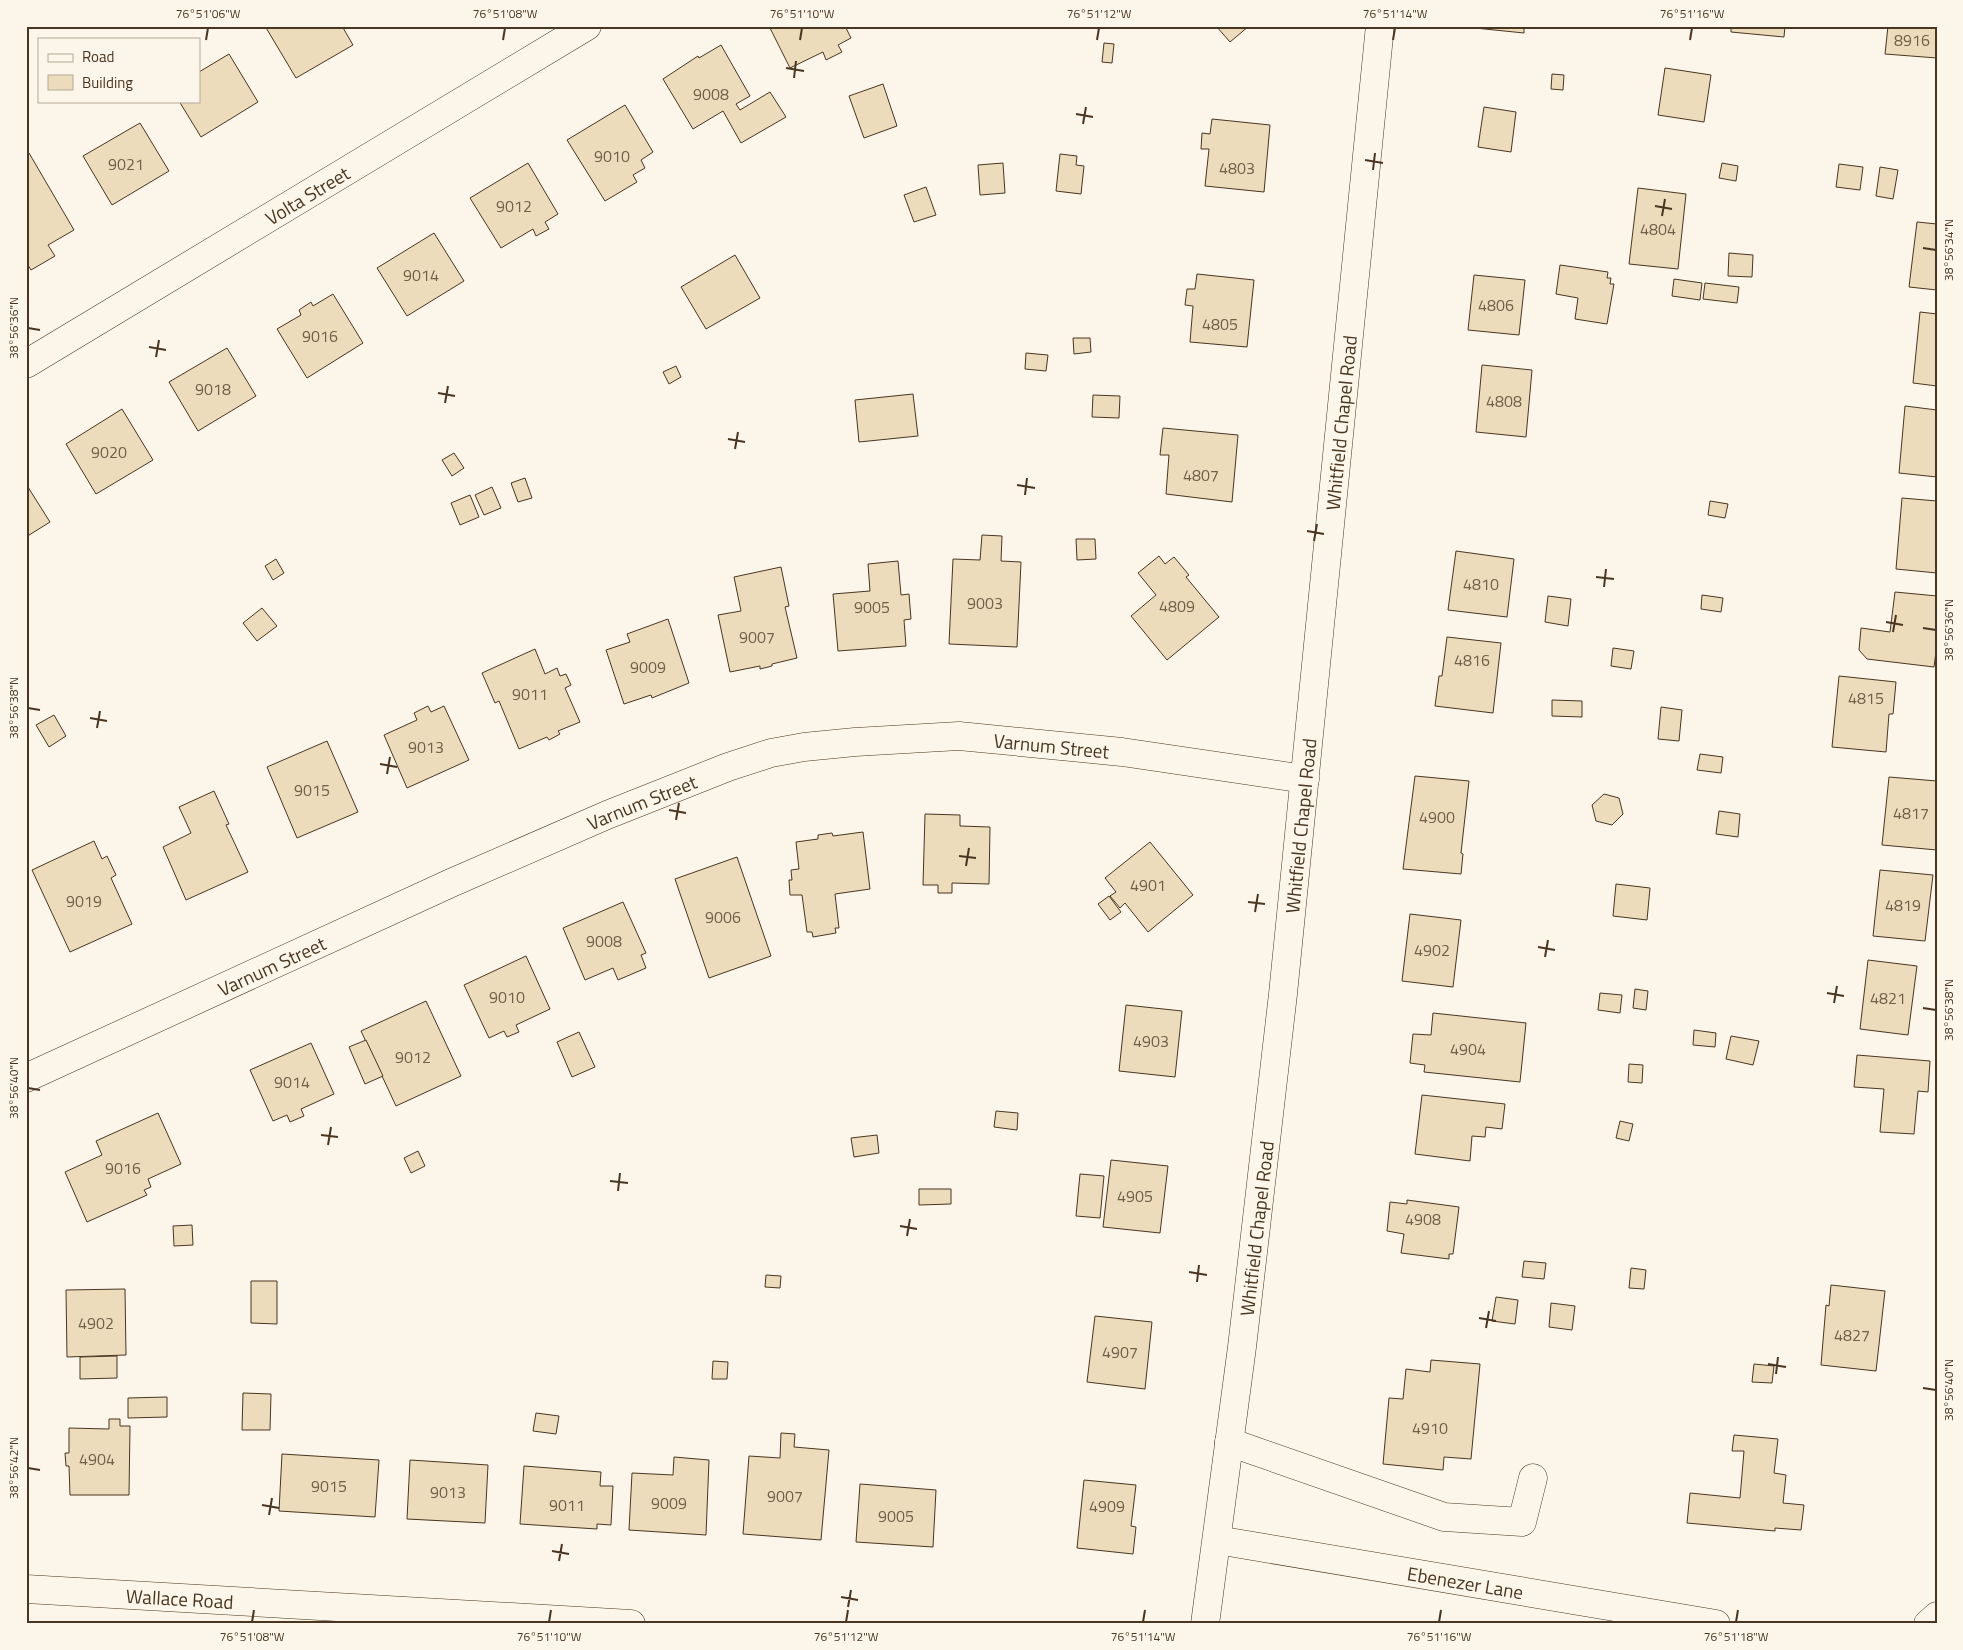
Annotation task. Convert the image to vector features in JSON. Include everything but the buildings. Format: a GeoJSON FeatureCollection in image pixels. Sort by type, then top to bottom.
{"type":"FeatureCollection","features":[{"type":"Feature","properties":{"kind":"street","name":"Volta Street"},"geometry":{"type":"LineString","coordinates":[[26,364],[587,26]]}},
{"type":"Feature","properties":{"kind":"street","name":"Whitfield Chapel Road"},"geometry":{"type":"LineString","coordinates":[[1205,1624],[1230,1442],[1283,994],[1380,26]]}},
{"type":"Feature","properties":{"kind":"street","name":"Varnum Street"},"geometry":{"type":"LineString","coordinates":[[26,1078],[451,883],[607,815],[728,767],[804,746],[959,736],[1122,752],[1305,779]]}},
{"type":"Feature","properties":{"kind":"street"},"geometry":{"type":"LineString","coordinates":[[1230,1442],[1444,1518],[1522,1522],[1533,1478]]}},
{"type":"Feature","properties":{"kind":"street","name":"Ebenezer Lane"},"geometry":{"type":"LineString","coordinates":[[1217,1540],[1698,1622]]}},
{"type":"Feature","properties":{"kind":"street","name":"Wallace Road"},"geometry":{"type":"LineString","coordinates":[[26,1589],[631,1624]]}},
{"type":"Feature","properties":{"kind":"street"},"geometry":{"type":"LineString","coordinates":[[1928,1624],[1937,1616]]}}]}
